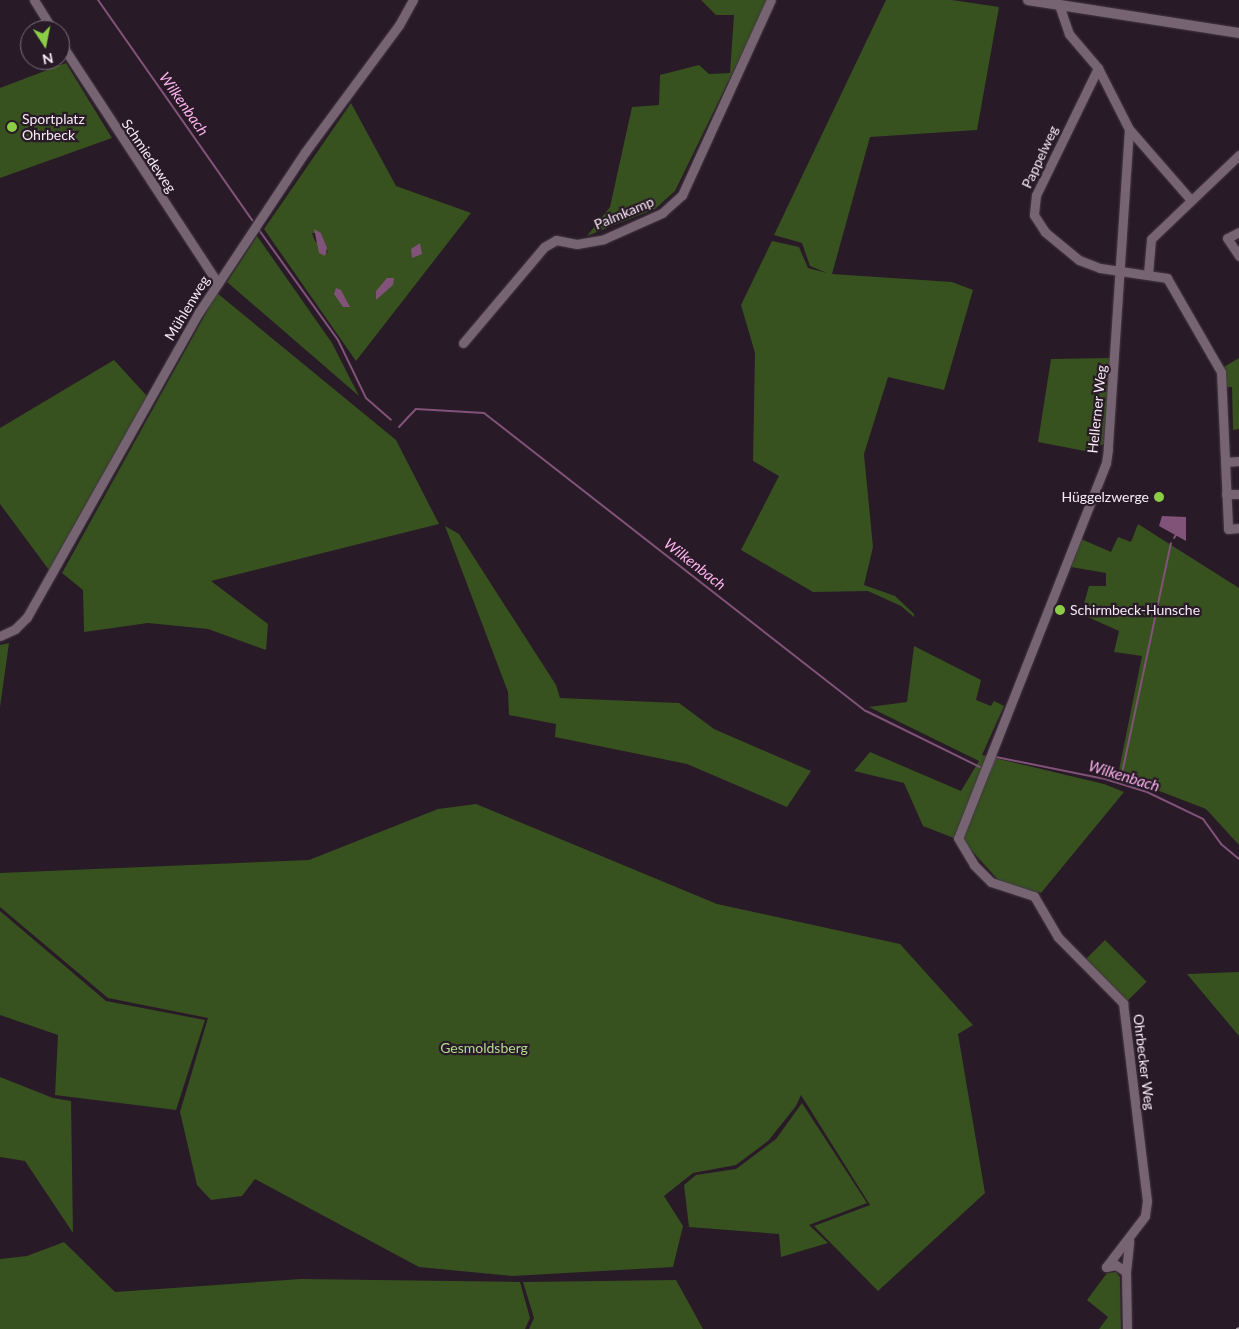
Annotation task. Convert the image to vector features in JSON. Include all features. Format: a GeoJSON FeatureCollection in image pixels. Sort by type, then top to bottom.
{"type":"FeatureCollection","features":[{"type":"Feature","properties":{"kind":"street"},"geometry":{"type":"LineString","coordinates":[[34,0],[47,20]]}},
{"type":"Feature","properties":{"kind":"street","name":"Mühlenweg"},"geometry":{"type":"LineString","coordinates":[[0,636],[16,629],[46,586],[218,283],[305,152],[412,7],[414,0]]}},
{"type":"Feature","properties":{"kind":"street","name":"Palmkamp"},"geometry":{"type":"LineString","coordinates":[[463,343],[544,247],[556,240],[577,244],[604,239],[662,213],[682,195],[771,0]]}},
{"type":"Feature","properties":{"kind":"street"},"geometry":{"type":"LineString","coordinates":[[1028,0],[1239,33]]}},
{"type":"Feature","properties":{"kind":"street","name":"Hellerner Weg"},"geometry":{"type":"LineString","coordinates":[[958,838],[1106,463],[1122,272],[1129,129],[1098,68],[1069,34],[1053,3]]}},
{"type":"Feature","properties":{"kind":"street","name":"Schmiedeweg"},"geometry":{"type":"LineString","coordinates":[[70,57],[218,283]]}},
{"type":"Feature","properties":{"kind":"street","name":"Pappelweg"},"geometry":{"type":"LineString","coordinates":[[1098,68],[1036,195],[1034,215],[1044,232],[1064,250],[1080,260],[1122,272],[1167,278],[1220,372],[1228,529],[1239,528]]}},
{"type":"Feature","properties":{"kind":"street"},"geometry":{"type":"LineString","coordinates":[[1129,129],[1191,200]]}},
{"type":"Feature","properties":{"kind":"street"},"geometry":{"type":"LineString","coordinates":[[1148,274],[1151,239],[1239,155]]}},
{"type":"Feature","properties":{"kind":"street"},"geometry":{"type":"LineString","coordinates":[[1238,258],[1226,238],[1239,232]]}},
{"type":"Feature","properties":{"kind":"street"},"geometry":{"type":"LineString","coordinates":[[1225,462],[1239,461]]}},
{"type":"Feature","properties":{"kind":"street"},"geometry":{"type":"LineString","coordinates":[[1226,494],[1239,494]]}},
{"type":"Feature","properties":{"kind":"street","name":"Ohrbecker Weg"},"geometry":{"type":"LineString","coordinates":[[958,838],[974,865],[991,882],[1037,899],[1058,938],[1123,1003],[1147,1202],[1145,1216],[1129,1241],[1106,1267],[1116,1265],[1126,1272]]}},
{"type":"Feature","properties":{"kind":"street","name":"Ohrbecker Weg"},"geometry":{"type":"LineString","coordinates":[[1127,1329],[1126,1272],[1129,1241]]}},
{"type":"Feature","properties":{"kind":"green space"},"geometry":{"type":"Polygon","coordinates":[[[701,0],[768,0],[675,191],[655,209],[587,236],[610,207],[632,107],[659,105],[660,75],[699,65],[709,74],[730,73],[734,15],[716,15],[701,0]]]}},
{"type":"Feature","properties":{"kind":"green space"},"geometry":{"type":"Polygon","coordinates":[[[886,0],[952,0],[999,7],[977,130],[870,137],[832,274],[952,282],[973,290],[944,390],[888,377],[864,454],[873,547],[864,585],[895,596],[914,614],[914,617],[901,606],[868,591],[813,592],[741,550],[779,476],[753,461],[755,353],[741,305],[772,241],[799,247],[808,268],[827,273],[810,266],[802,243],[774,235],[886,0]]]}},
{"type":"Feature","properties":{"kind":"green space"},"geometry":{"type":"Polygon","coordinates":[[[48,70],[70,70],[112,138],[0,178],[0,88],[48,70]]]}},
{"type":"Feature","properties":{"kind":"green space"},"geometry":{"type":"Polygon","coordinates":[[[351,103],[396,186],[471,213],[356,361],[264,229],[351,103]],[[312,233],[315,241],[328,253],[321,233],[312,233]]]}},
{"type":"Feature","properties":{"kind":"green space"},"geometry":{"type":"Polygon","coordinates":[[[257,236],[332,343],[359,396],[227,282],[257,236]]]}},
{"type":"Feature","properties":{"kind":"green space"},"geometry":{"type":"Polygon","coordinates":[[[217,293],[396,440],[439,524],[211,581],[268,624],[266,650],[208,629],[148,623],[84,632],[83,590],[62,573],[217,293]]]}},
{"type":"Feature","properties":{"kind":"green space"},"geometry":{"type":"Polygon","coordinates":[[[1110,358],[1104,444],[1085,451],[1038,442],[1051,359],[1110,358]]]}},
{"type":"Feature","properties":{"kind":"green space"},"geometry":{"type":"Polygon","coordinates":[[[1239,358],[1239,429],[1233,430],[1232,387],[1225,387],[1222,368],[1239,358]]]}},
{"type":"Feature","properties":{"kind":"green space"},"geometry":{"type":"Polygon","coordinates":[[[114,360],[147,396],[49,570],[0,504],[0,428],[114,360]]]}},
{"type":"Feature","properties":{"kind":"green space"},"geometry":{"type":"Polygon","coordinates":[[[1138,524],[1239,588],[1239,845],[1206,809],[1118,775],[1142,656],[1114,652],[1119,631],[1081,614],[1089,586],[1106,586],[1106,573],[1071,567],[1081,539],[1111,552],[1118,537],[1131,542],[1138,524]]]}},
{"type":"Feature","properties":{"kind":"green space"},"geometry":{"type":"Polygon","coordinates":[[[445,526],[459,534],[556,685],[560,698],[679,703],[714,729],[811,771],[787,807],[687,764],[555,737],[556,724],[509,715],[508,692],[445,526]]]}},
{"type":"Feature","properties":{"kind":"green space"},"geometry":{"type":"Polygon","coordinates":[[[9,643],[0,707],[0,645],[9,643]]]}},
{"type":"Feature","properties":{"kind":"green space"},"geometry":{"type":"Polygon","coordinates":[[[914,646],[981,680],[976,700],[991,706],[994,701],[1004,706],[982,755],[1104,784],[1124,792],[1041,893],[1000,882],[964,842],[923,826],[904,783],[854,771],[870,752],[961,791],[979,761],[869,707],[907,702],[914,646]]]}},
{"type":"Feature","properties":{"kind":"green space","name":"Gesmoldsberg"},"geometry":{"type":"Polygon","coordinates":[[[476,804],[717,904],[900,944],[973,1025],[958,1034],[985,1193],[878,1291],[814,1226],[870,1205],[801,1095],[796,1106],[768,1141],[736,1165],[693,1173],[664,1196],[683,1226],[673,1267],[512,1276],[419,1267],[255,1179],[242,1196],[211,1200],[197,1185],[180,1112],[208,1018],[108,998],[0,907],[0,873],[309,860],[438,809],[476,804]]]}},
{"type":"Feature","properties":{"kind":"green space"},"geometry":{"type":"Polygon","coordinates":[[[0,911],[106,1001],[205,1020],[176,1110],[55,1095],[58,1035],[0,1015],[0,911]]]}},
{"type":"Feature","properties":{"kind":"green space"},"geometry":{"type":"Polygon","coordinates":[[[1105,940],[1147,982],[1128,1001],[1086,959],[1105,940]]]}},
{"type":"Feature","properties":{"kind":"green space"},"geometry":{"type":"Polygon","coordinates":[[[1239,972],[1239,1036],[1187,974],[1239,972]]]}},
{"type":"Feature","properties":{"kind":"green space"},"geometry":{"type":"Polygon","coordinates":[[[0,1077],[53,1098],[71,1101],[73,1233],[25,1161],[0,1157],[0,1077]]]}},
{"type":"Feature","properties":{"kind":"green space"},"geometry":{"type":"Polygon","coordinates":[[[802,1103],[867,1203],[809,1225],[828,1243],[781,1257],[779,1234],[689,1227],[684,1185],[696,1175],[736,1169],[776,1139],[802,1103]]]}},
{"type":"Feature","properties":{"kind":"green space"},"geometry":{"type":"Polygon","coordinates":[[[64,1242],[115,1292],[301,1279],[520,1282],[530,1318],[525,1329],[0,1329],[0,1259],[27,1256],[64,1242]]]}},
{"type":"Feature","properties":{"kind":"green space"},"geometry":{"type":"Polygon","coordinates":[[[1116,1272],[1120,1277],[1121,1329],[1099,1329],[1108,1317],[1087,1300],[1107,1273],[1116,1272]]]}},
{"type":"Feature","properties":{"kind":"green space"},"geometry":{"type":"Polygon","coordinates":[[[676,1280],[703,1329],[529,1329],[534,1318],[523,1282],[676,1280]]]}},
{"type":"Feature","properties":{"kind":"shaded area"},"geometry":{"type":"Polygon","coordinates":[[[314,229],[321,233],[327,248],[325,256],[319,253],[314,229]]]}},
{"type":"Feature","properties":{"kind":"shaded area"},"geometry":{"type":"Polygon","coordinates":[[[420,243],[422,254],[412,258],[411,249],[420,243]]]}},
{"type":"Feature","properties":{"kind":"shaded area"},"geometry":{"type":"Polygon","coordinates":[[[387,278],[394,278],[393,285],[376,300],[376,291],[387,278]]]}},
{"type":"Feature","properties":{"kind":"shaded area"},"geometry":{"type":"Polygon","coordinates":[[[336,288],[341,290],[350,307],[343,307],[334,294],[336,288]]]}},
{"type":"Feature","properties":{"kind":"shaded area"},"geometry":{"type":"Polygon","coordinates":[[[1162,516],[1186,517],[1186,541],[1159,526],[1162,516]]]}},
{"type":"Feature","properties":{"kind":"waterway","name":"Wilkenbach"},"geometry":{"type":"LineString","coordinates":[[98,0],[252,220]]}},
{"type":"Feature","properties":{"kind":"waterway","name":"Wilkenbach"},"geometry":{"type":"LineString","coordinates":[[259,230],[338,340],[366,398],[391,420]]}},
{"type":"Feature","properties":{"kind":"waterway","name":"Wilkenbach"},"geometry":{"type":"LineString","coordinates":[[399,427],[416,409],[484,413],[866,711],[980,767]]}},
{"type":"Feature","properties":{"kind":"waterway"},"geometry":{"type":"LineString","coordinates":[[1121,778],[1171,543]]}},
{"type":"Feature","properties":{"kind":"waterway","name":"Wilkenbach"},"geometry":{"type":"LineString","coordinates":[[990,771],[996,757],[1105,779],[1147,792],[1203,819],[1221,844],[1239,859]]}},
{"type":"Feature","properties":{"kind":"place","name":"Sportplatz Ohrbeck"},"geometry":{"type":"Point","coordinates":[12,127]}},
{"type":"Feature","properties":{"kind":"place","name":"Hüggelzwerge"},"geometry":{"type":"Point","coordinates":[1159,497]}},
{"type":"Feature","properties":{"kind":"place","name":"Schirmbeck-Hunsche"},"geometry":{"type":"Point","coordinates":[1060,610]}}]}
